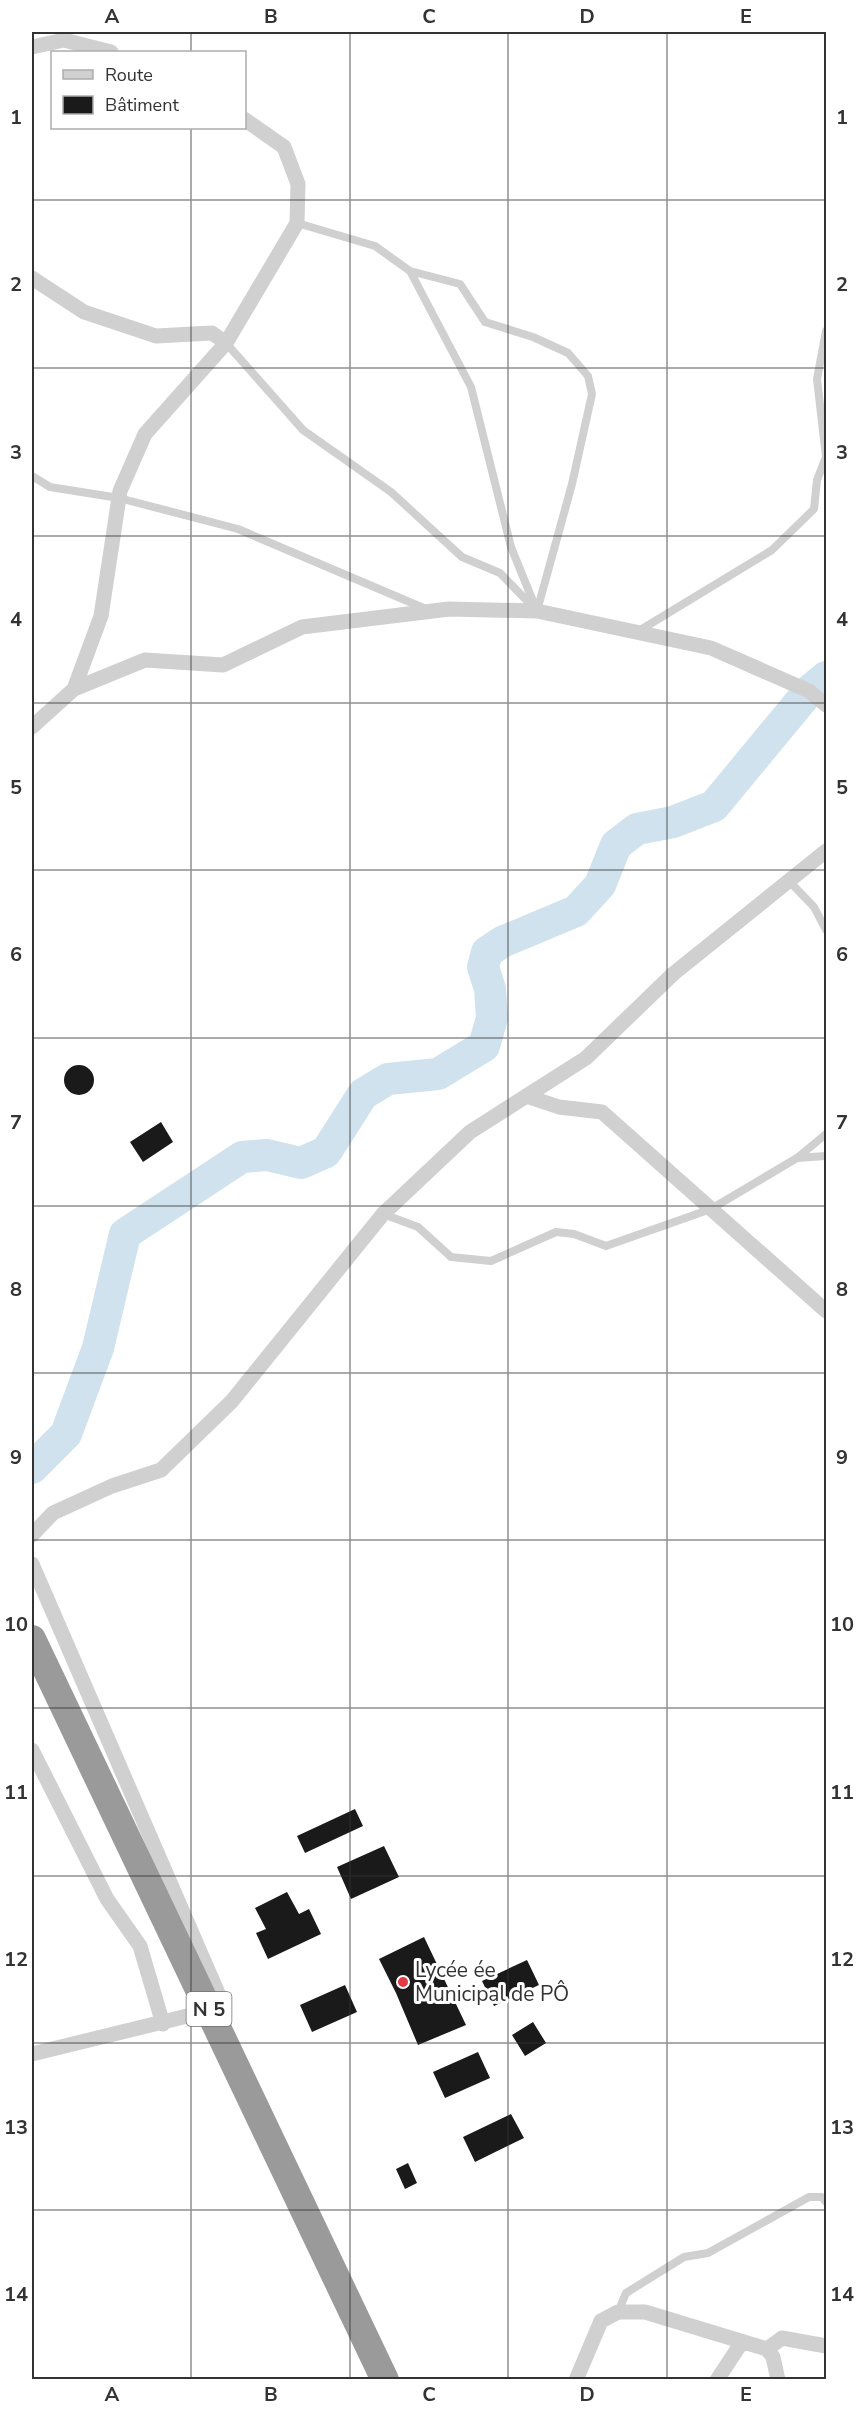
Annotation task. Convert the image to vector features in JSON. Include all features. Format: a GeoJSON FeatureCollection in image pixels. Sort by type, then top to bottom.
{"type":"FeatureCollection","features":[{"type":"Feature","properties":{"kind":"highway","name":"N 5"},"geometry":{"type":"LineString","coordinates":[[32,1640],[384,2379]]}},
{"type":"Feature","properties":{"kind":"street"},"geometry":{"type":"LineString","coordinates":[[32,47],[64,40],[107,51]]}},
{"type":"Feature","properties":{"kind":"street"},"geometry":{"type":"LineString","coordinates":[[74,689],[101,616],[120,491],[145,434],[226,343],[297,223],[298,184],[284,147],[246,120]]}},
{"type":"Feature","properties":{"kind":"street"},"geometry":{"type":"LineString","coordinates":[[32,278],[84,312],[156,336],[212,333],[226,343]]}},
{"type":"Feature","properties":{"kind":"street"},"geometry":{"type":"LineString","coordinates":[[32,727],[74,689],[145,660],[223,665],[302,627],[449,609],[537,611],[711,648],[809,691],[826,705]]}},
{"type":"Feature","properties":{"kind":"street"},"geometry":{"type":"LineString","coordinates":[[32,1535],[53,1513],[112,1486],[161,1470],[232,1401],[383,1214],[470,1132],[586,1059],[673,974],[826,851]]}},
{"type":"Feature","properties":{"kind":"street"},"geometry":{"type":"LineString","coordinates":[[526,1096],[560,1107],[602,1112],[826,1311]]}},
{"type":"Feature","properties":{"kind":"street"},"geometry":{"type":"LineString","coordinates":[[32,1564],[224,2007],[163,2024],[32,2054]]}},
{"type":"Feature","properties":{"kind":"street"},"geometry":{"type":"LineString","coordinates":[[32,1750],[107,1899],[140,1946],[163,2024]]}},
{"type":"Feature","properties":{"kind":"street"},"geometry":{"type":"LineString","coordinates":[[576,2379],[601,2321],[618,2312],[645,2312],[766,2349],[772,2357],[778,2379]]}},
{"type":"Feature","properties":{"kind":"street"},"geometry":{"type":"LineString","coordinates":[[766,2349],[782,2338],[826,2346]]}},
{"type":"Feature","properties":{"kind":"street"},"geometry":{"type":"LineString","coordinates":[[717,2379],[742,2342]]}},
{"type":"Feature","properties":{"kind":"lane"},"geometry":{"type":"LineString","coordinates":[[297,223],[375,246],[410,271],[460,284],[485,322],[533,337],[568,353],[588,376],[592,394],[572,484],[537,611]]}},
{"type":"Feature","properties":{"kind":"lane"},"geometry":{"type":"LineString","coordinates":[[410,271],[471,387],[511,547],[537,611]]}},
{"type":"Feature","properties":{"kind":"lane"},"geometry":{"type":"LineString","coordinates":[[636,632],[771,550],[814,509],[817,480],[826,457],[817,379],[826,331]]}},
{"type":"Feature","properties":{"kind":"lane"},"geometry":{"type":"LineString","coordinates":[[226,343],[303,430],[391,492],[462,557],[501,573],[537,611]]}},
{"type":"Feature","properties":{"kind":"lane"},"geometry":{"type":"LineString","coordinates":[[32,476],[50,487],[119,498],[238,529],[430,611]]}},
{"type":"Feature","properties":{"kind":"lane"},"geometry":{"type":"LineString","coordinates":[[789,881],[814,907],[826,930]]}},
{"type":"Feature","properties":{"kind":"lane"},"geometry":{"type":"LineString","coordinates":[[383,1214],[418,1227],[451,1257],[491,1261],[556,1232],[574,1234],[606,1246],[711,1209],[797,1158],[826,1134]]}},
{"type":"Feature","properties":{"kind":"lane"},"geometry":{"type":"LineString","coordinates":[[797,1158],[826,1156]]}},
{"type":"Feature","properties":{"kind":"lane"},"geometry":{"type":"LineString","coordinates":[[618,2312],[626,2293],[684,2257],[708,2253],[809,2197],[822,2197],[826,2202]]}},
{"type":"Feature","properties":{"kind":"building"},"geometry":{"type":"Polygon","coordinates":[[[79,1065],[90,1069],[94,1080],[90,1091],[79,1095],[68,1091],[64,1080],[68,1069],[79,1065]]]}},
{"type":"Feature","properties":{"kind":"building"},"geometry":{"type":"Polygon","coordinates":[[[161,1122],[173,1142],[143,1162],[130,1142],[161,1122]]]}},
{"type":"Feature","properties":{"kind":"building"},"geometry":{"type":"Polygon","coordinates":[[[355,1809],[363,1826],[305,1853],[297,1836],[355,1809]]]}},
{"type":"Feature","properties":{"kind":"building"},"geometry":{"type":"Polygon","coordinates":[[[384,1846],[399,1877],[351,1899],[337,1867],[384,1846]]]}},
{"type":"Feature","properties":{"kind":"building"},"geometry":{"type":"Polygon","coordinates":[[[287,1892],[299,1914],[309,1909],[321,1934],[268,1959],[256,1933],[266,1929],[255,1908],[287,1892]]]}},
{"type":"Feature","properties":{"kind":"building"},"geometry":{"type":"Polygon","coordinates":[[[424,1937],[466,2025],[418,2045],[379,1959],[424,1937]]]}},
{"type":"Feature","properties":{"kind":"building"},"geometry":{"type":"Polygon","coordinates":[[[527,1960],[539,1985],[494,2006],[482,1981],[527,1960]]]}},
{"type":"Feature","properties":{"kind":"building"},"geometry":{"type":"Polygon","coordinates":[[[345,1985],[357,2012],[312,2032],[300,2005],[345,1985]]]}},
{"type":"Feature","properties":{"kind":"building"},"geometry":{"type":"Polygon","coordinates":[[[533,2022],[546,2043],[525,2056],[512,2035],[533,2022]]]}},
{"type":"Feature","properties":{"kind":"building"},"geometry":{"type":"Polygon","coordinates":[[[478,2052],[490,2078],[445,2098],[433,2072],[478,2052]]]}},
{"type":"Feature","properties":{"kind":"building"},"geometry":{"type":"Polygon","coordinates":[[[511,2114],[524,2138],[475,2162],[463,2137],[511,2114]]]}},
{"type":"Feature","properties":{"kind":"building"},"geometry":{"type":"Polygon","coordinates":[[[408,2163],[417,2183],[405,2189],[396,2169],[408,2163]]]}},
{"type":"Feature","properties":{"kind":"waterway"},"geometry":{"type":"LineString","coordinates":[[32,1468],[66,1434],[98,1348],[125,1234],[242,1157],[267,1155],[301,1163],[326,1152],[363,1094],[388,1079],[438,1074],[484,1046],[492,1018],[490,989],[483,967],[487,952],[502,942],[576,911],[600,885],[616,845],[637,829],[673,822],[714,806],[809,691],[826,677]]}},
{"type":"Feature","properties":{"kind":"place","name":"Lycée ée Municipal de PÔ"},"geometry":{"type":"Point","coordinates":[403,1982]}}]}
